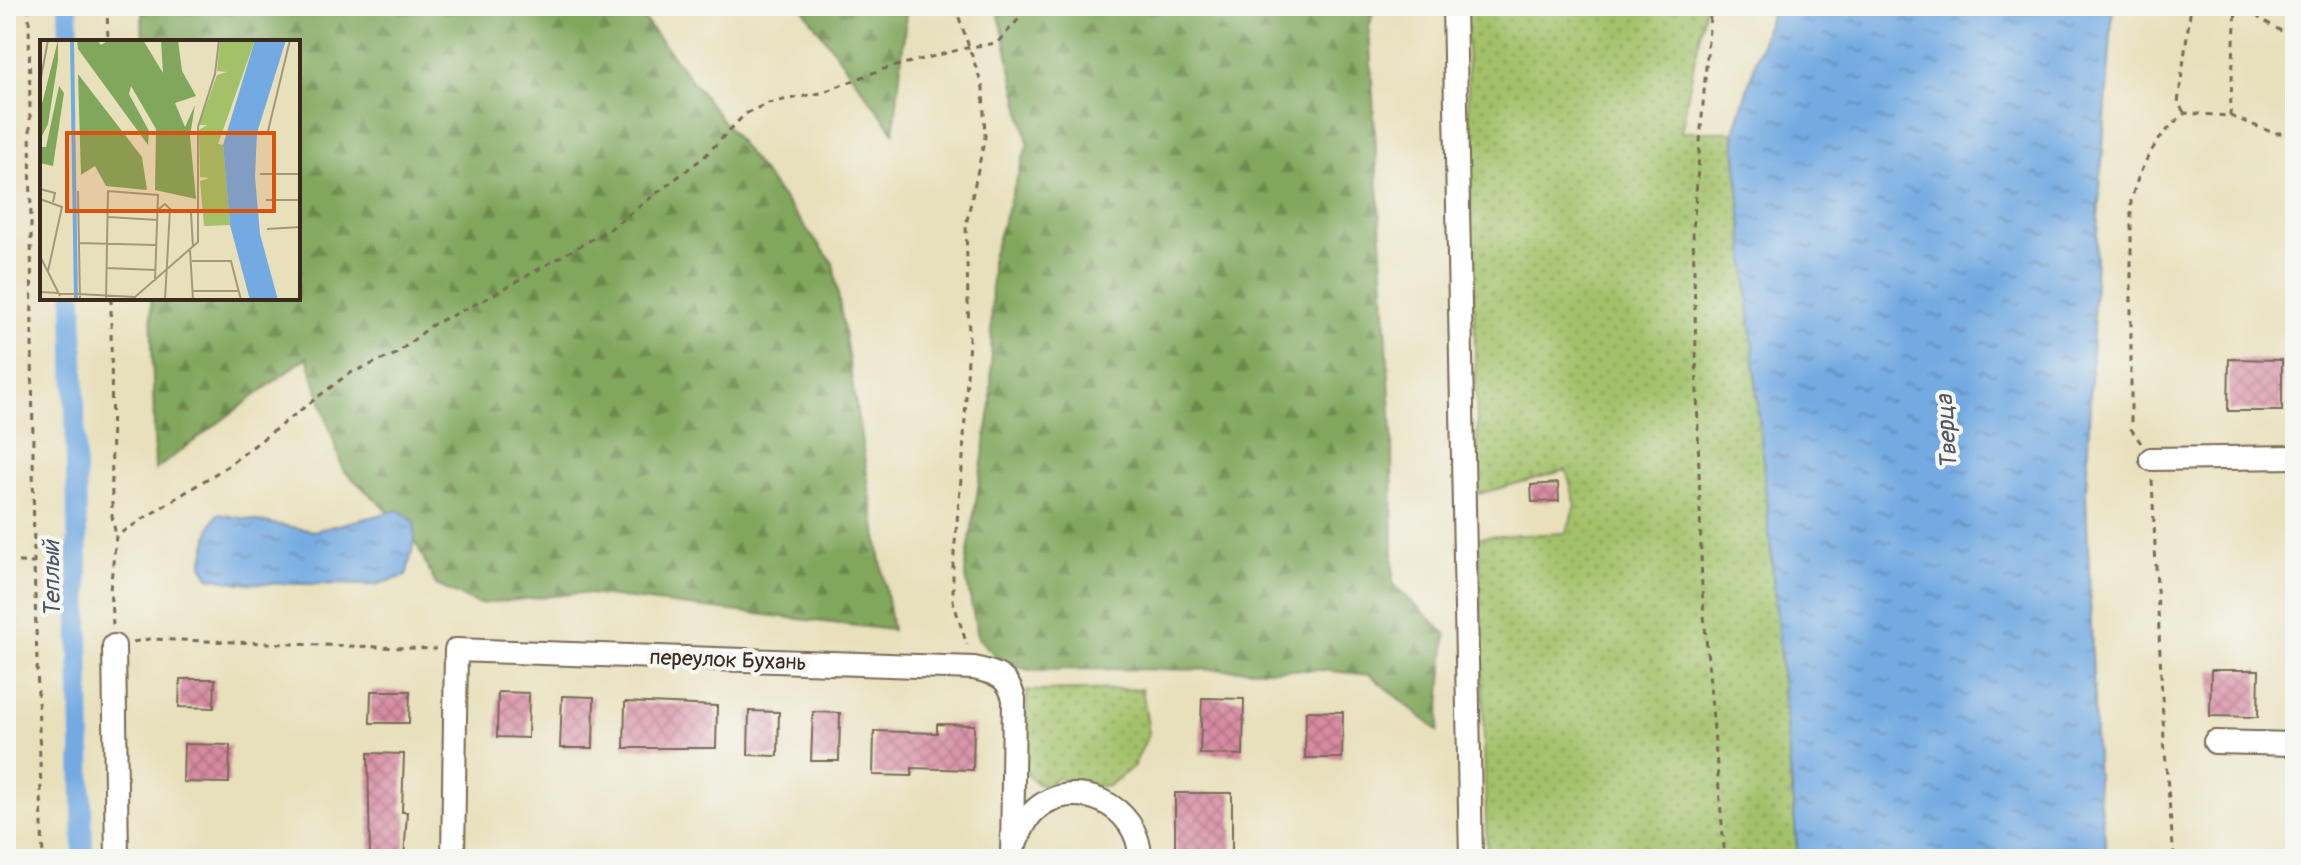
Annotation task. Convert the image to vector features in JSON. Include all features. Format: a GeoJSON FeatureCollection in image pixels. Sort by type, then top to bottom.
{"type":"FeatureCollection","features":[{"type":"Feature","properties":{"kind":"street"},"geometry":{"type":"LineString","coordinates":[[1454,6],[1471,859]]}},
{"type":"Feature","properties":{"kind":"street"},"geometry":{"type":"LineString","coordinates":[[2151,459],[2295,457]]}},
{"type":"Feature","properties":{"kind":"street"},"geometry":{"type":"LineString","coordinates":[[114,646],[117,859]]}},
{"type":"Feature","properties":{"kind":"street"},"geometry":{"type":"LineString","coordinates":[[453,859],[456,650]]}},
{"type":"Feature","properties":{"kind":"street","name":"переулок Бухань"},"geometry":{"type":"LineString","coordinates":[[456,650],[974,668],[1000,674],[1011,686],[1014,699],[1013,854]]}},
{"type":"Feature","properties":{"kind":"street"},"geometry":{"type":"LineString","coordinates":[[2215,742],[2295,744]]}},
{"type":"Feature","properties":{"kind":"street"},"geometry":{"type":"LineString","coordinates":[[1013,854],[1032,813],[1047,802],[1066,796],[1085,795],[1103,800],[1120,811],[1132,825],[1140,843],[1140,859]]}},
{"type":"Feature","properties":{"kind":"path"},"geometry":{"type":"LineString","coordinates":[[29,6],[34,563],[43,859]]}},
{"type":"Feature","properties":{"kind":"path"},"geometry":{"type":"LineString","coordinates":[[107,6],[108,40]]}},
{"type":"Feature","properties":{"kind":"path"},"geometry":{"type":"LineString","coordinates":[[955,6],[983,88],[985,137],[966,225],[969,338],[963,458],[953,564],[953,601],[974,668]]}},
{"type":"Feature","properties":{"kind":"path"},"geometry":{"type":"LineString","coordinates":[[1001,6],[1025,12],[1078,6]]}},
{"type":"Feature","properties":{"kind":"path"},"geometry":{"type":"LineString","coordinates":[[1705,6],[1710,16],[1693,231],[1702,591],[1725,859]]}},
{"type":"Feature","properties":{"kind":"path"},"geometry":{"type":"LineString","coordinates":[[1710,16],[1719,6]]}},
{"type":"Feature","properties":{"kind":"path"},"geometry":{"type":"LineString","coordinates":[[2185,113],[2178,103],[2191,6]]}},
{"type":"Feature","properties":{"kind":"path"},"geometry":{"type":"LineString","coordinates":[[2230,116],[2236,6]]}},
{"type":"Feature","properties":{"kind":"path"},"geometry":{"type":"LineString","coordinates":[[2248,6],[2259,18],[2295,39]]}},
{"type":"Feature","properties":{"kind":"path"},"geometry":{"type":"LineString","coordinates":[[116,536],[226,467],[348,374],[396,354],[432,325],[484,300],[610,229],[704,157],[745,114],[768,103],[821,93],[880,70],[997,43],[1025,12]]}},
{"type":"Feature","properties":{"kind":"path"},"geometry":{"type":"LineString","coordinates":[[2174,859],[2164,740],[2151,459],[2131,429],[2131,201],[2138,172],[2165,130],[2185,113],[2230,116],[2274,133],[2295,133]]}},
{"type":"Feature","properties":{"kind":"path"},"geometry":{"type":"LineString","coordinates":[[111,300],[112,516],[116,536],[110,590],[114,646],[149,639],[456,650]]}},
{"type":"Feature","properties":{"kind":"path"},"geometry":{"type":"LineString","coordinates":[[6,561],[34,563]]}},
{"type":"Feature","properties":{"kind":"green space"},"geometry":{"type":"Polygon","coordinates":[[[142,6],[634,6],[833,263],[892,630],[580,593],[479,604],[436,585],[411,532],[343,470],[307,357],[155,470],[151,300],[300,300],[300,40],[143,40],[142,6]]]}},
{"type":"Feature","properties":{"kind":"green space"},"geometry":{"type":"Polygon","coordinates":[[[801,6],[907,6],[894,132],[801,6]]]}},
{"type":"Feature","properties":{"kind":"green space"},"geometry":{"type":"Polygon","coordinates":[[[997,6],[1375,6],[1369,28],[1392,431],[1393,584],[1446,634],[1438,731],[1370,675],[1320,670],[1031,671],[1000,660],[978,638],[965,572],[991,404],[992,257],[1028,143],[997,6]]]}},
{"type":"Feature","properties":{"kind":"green space"},"geometry":{"type":"Polygon","coordinates":[[[1466,6],[1705,6],[1681,132],[1734,132],[1798,859],[1487,859],[1479,537],[1566,533],[1576,505],[1566,470],[1479,494],[1466,6]]]}},
{"type":"Feature","properties":{"kind":"green space"},"geometry":{"type":"Polygon","coordinates":[[[1142,689],[1149,733],[1133,767],[1108,786],[1071,785],[1057,777],[1047,787],[1036,783],[1024,772],[1027,691],[1142,689]]]}},
{"type":"Feature","properties":{"kind":"water","name":"Тверца"},"geometry":{"type":"Polygon","coordinates":[[[1773,6],[2113,6],[2097,232],[2086,494],[2097,784],[2108,859],[1798,859],[1734,132],[1773,6]]]}},
{"type":"Feature","properties":{"kind":"water"},"geometry":{"type":"Polygon","coordinates":[[[398,510],[414,521],[415,541],[406,576],[375,585],[241,583],[209,577],[202,565],[211,525],[218,514],[314,531],[398,510]]]}},
{"type":"Feature","properties":{"kind":"building"},"geometry":{"type":"Polygon","coordinates":[[[2229,359],[2282,360],[2282,411],[2228,411],[2229,359]]]}},
{"type":"Feature","properties":{"kind":"building"},"geometry":{"type":"Polygon","coordinates":[[[1558,483],[1559,501],[1532,502],[1531,485],[1558,483]]]}},
{"type":"Feature","properties":{"kind":"building"},"geometry":{"type":"Polygon","coordinates":[[[2211,670],[2259,670],[2258,717],[2210,716],[2211,670]]]}},
{"type":"Feature","properties":{"kind":"building"},"geometry":{"type":"Polygon","coordinates":[[[180,679],[215,679],[214,708],[179,707],[180,679]]]}},
{"type":"Feature","properties":{"kind":"building"},"geometry":{"type":"Polygon","coordinates":[[[371,691],[410,691],[409,723],[370,723],[371,691]]]}},
{"type":"Feature","properties":{"kind":"building"},"geometry":{"type":"Polygon","coordinates":[[[498,692],[529,693],[528,738],[497,737],[498,692]]]}},
{"type":"Feature","properties":{"kind":"building"},"geometry":{"type":"Polygon","coordinates":[[[562,696],[594,697],[593,748],[560,748],[562,696]]]}},
{"type":"Feature","properties":{"kind":"building"},"geometry":{"type":"Polygon","coordinates":[[[1202,698],[1244,699],[1243,755],[1200,754],[1202,698]]]}},
{"type":"Feature","properties":{"kind":"building"},"geometry":{"type":"Polygon","coordinates":[[[625,702],[717,706],[716,748],[624,748],[625,702]]]}},
{"type":"Feature","properties":{"kind":"building"},"geometry":{"type":"Polygon","coordinates":[[[749,711],[779,712],[778,756],[748,755],[749,711]]]}},
{"type":"Feature","properties":{"kind":"building"},"geometry":{"type":"Polygon","coordinates":[[[1306,711],[1343,712],[1342,758],[1305,758],[1306,711]]]}},
{"type":"Feature","properties":{"kind":"building"},"geometry":{"type":"Polygon","coordinates":[[[813,712],[840,713],[839,761],[811,761],[813,712]]]}},
{"type":"Feature","properties":{"kind":"building"},"geometry":{"type":"Polygon","coordinates":[[[937,724],[974,725],[973,770],[912,768],[912,776],[873,775],[874,731],[937,733],[937,724]]]}},
{"type":"Feature","properties":{"kind":"building"},"geometry":{"type":"Polygon","coordinates":[[[184,744],[230,745],[229,783],[183,782],[184,744]]]}},
{"type":"Feature","properties":{"kind":"building"},"geometry":{"type":"Polygon","coordinates":[[[368,753],[404,754],[402,812],[407,812],[404,859],[370,859],[368,753]]]}},
{"type":"Feature","properties":{"kind":"building"},"geometry":{"type":"Polygon","coordinates":[[[1175,793],[1232,793],[1232,859],[1175,859],[1175,793]]]}},
{"type":"Feature","properties":{"kind":"waterway","name":"Теплый"},"geometry":{"type":"LineString","coordinates":[[68,6],[69,40]]}},
{"type":"Feature","properties":{"kind":"waterway","name":"Теплый"},"geometry":{"type":"LineString","coordinates":[[73,300],[83,859]]}}]}
